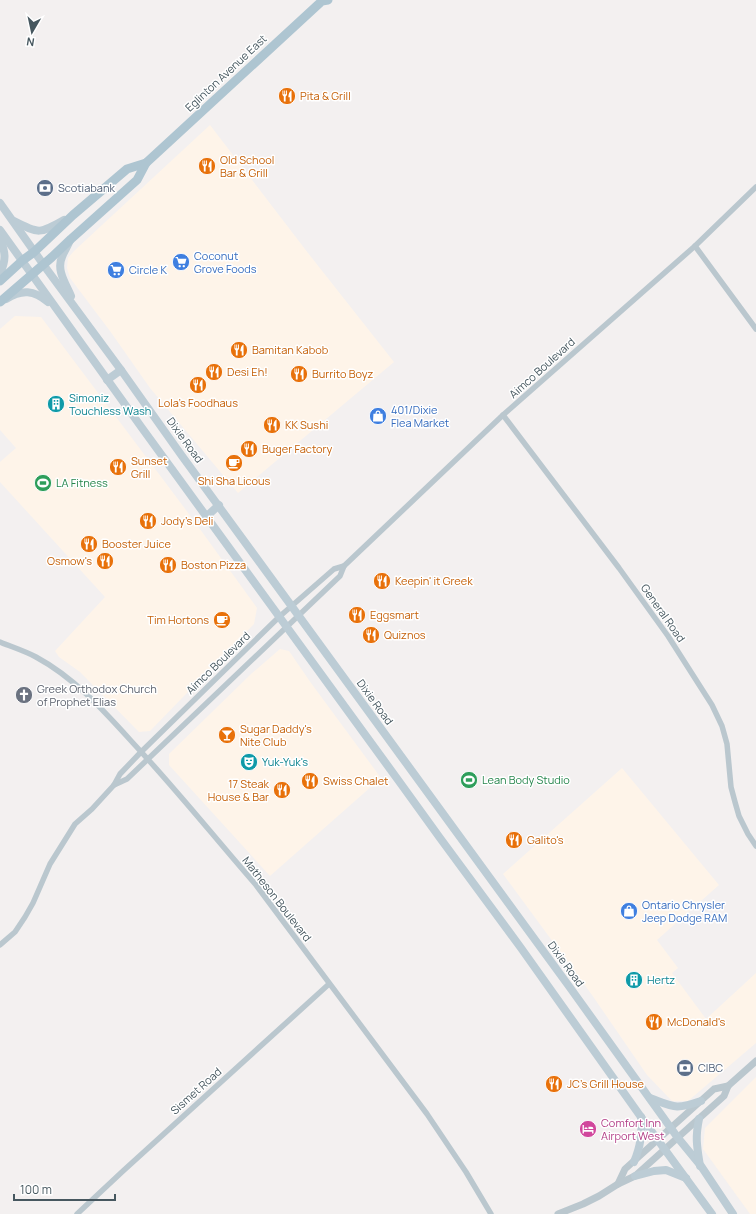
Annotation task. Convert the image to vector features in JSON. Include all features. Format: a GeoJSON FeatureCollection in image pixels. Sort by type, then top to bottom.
{"type":"FeatureCollection","features":[{"type":"Feature","properties":{"kind":"main road","name":"Eglinton Avenue East"},"geometry":{"type":"LineString","coordinates":[[0,302],[44,265],[137,180],[146,163],[324,0]]}},
{"type":"Feature","properties":{"kind":"main road","name":"Eglinton Avenue East"},"geometry":{"type":"LineString","coordinates":[[0,281],[127,169],[146,163]]}},
{"type":"Feature","properties":{"kind":"main road","name":"Dixie Road"},"geometry":{"type":"LineString","coordinates":[[0,203],[34,252],[678,1138],[701,1166],[733,1214]]}},
{"type":"Feature","properties":{"kind":"main road"},"geometry":{"type":"LineString","coordinates":[[12,219],[30,229],[42,231],[48,230],[74,215]]}},
{"type":"Feature","properties":{"kind":"main road"},"geometry":{"type":"LineString","coordinates":[[0,230],[33,274],[107,380],[397,777],[712,1214]]}},
{"type":"Feature","properties":{"kind":"main road"},"geometry":{"type":"LineString","coordinates":[[0,239],[4,249],[5,261],[0,274]]}},
{"type":"Feature","properties":{"kind":"main road"},"geometry":{"type":"LineString","coordinates":[[71,239],[62,257],[60,265],[61,272],[78,311]]}},
{"type":"Feature","properties":{"kind":"main road"},"geometry":{"type":"LineString","coordinates":[[0,302],[12,295],[33,292],[42,297],[56,309]]}},
{"type":"Feature","properties":{"kind":"main road"},"geometry":{"type":"LineString","coordinates":[[107,380],[121,370]]}},
{"type":"Feature","properties":{"kind":"main road"},"geometry":{"type":"LineString","coordinates":[[206,516],[219,505]]}},
{"type":"Feature","properties":{"kind":"main road"},"geometry":{"type":"LineString","coordinates":[[649,1098],[675,1107],[687,1106],[701,1101]]}},
{"type":"Feature","properties":{"kind":"main road"},"geometry":{"type":"LineString","coordinates":[[634,1162],[641,1139],[641,1117]]}},
{"type":"Feature","properties":{"kind":"main road"},"geometry":{"type":"LineString","coordinates":[[699,1119],[696,1131],[696,1140],[701,1166]]}},
{"type":"Feature","properties":{"kind":"main road"},"geometry":{"type":"LineString","coordinates":[[635,1176],[654,1170],[666,1170],[686,1178]]}},
{"type":"Feature","properties":{"kind":"street","name":"Aimco Boulevard"},"geometry":{"type":"LineString","coordinates":[[114,785],[127,779],[299,616],[340,576],[344,566],[503,416],[695,246],[756,187]]}},
{"type":"Feature","properties":{"kind":"street"},"geometry":{"type":"LineString","coordinates":[[695,246],[756,329]]}},
{"type":"Feature","properties":{"kind":"street","name":"General Road"},"geometry":{"type":"LineString","coordinates":[[503,416],[619,568],[668,636],[712,705],[722,726],[727,744],[731,788],[734,802],[739,816],[756,846]]}},
{"type":"Feature","properties":{"kind":"street","name":"Aimco Boulevard"},"geometry":{"type":"LineString","coordinates":[[0,945],[15,932],[25,917],[33,903],[50,864],[75,824],[92,809],[114,785],[120,774],[279,617],[334,569],[344,566]]}},
{"type":"Feature","properties":{"kind":"street","name":"Matheson Boulevard"},"geometry":{"type":"LineString","coordinates":[[0,642],[36,656],[71,680],[92,698],[142,752],[256,885],[427,1114],[466,1172],[491,1214]]}},
{"type":"Feature","properties":{"kind":"street","name":"Sismet Road"},"geometry":{"type":"LineString","coordinates":[[77,1214],[329,984]]}},
{"type":"Feature","properties":{"kind":"street"},"geometry":{"type":"LineString","coordinates":[[558,1214],[588,1202],[618,1184],[635,1176],[724,1096],[728,1086],[756,1061]]}},
{"type":"Feature","properties":{"kind":"street"},"geometry":{"type":"LineString","coordinates":[[618,1184],[625,1169],[714,1089],[728,1086]]}},
{"type":"Feature","properties":{"kind":"shaded area"},"geometry":{"type":"Polygon","coordinates":[[[210,125],[394,362],[238,493],[150,388],[70,278],[67,268],[68,258],[74,251],[210,125]]]}},
{"type":"Feature","properties":{"kind":"shaded area"},"geometry":{"type":"Polygon","coordinates":[[[15,316],[41,317],[189,514],[257,608],[254,624],[150,731],[139,732],[80,672],[59,657],[55,651],[105,597],[0,482],[0,462],[16,448],[0,430],[0,329],[15,316]]]}},
{"type":"Feature","properties":{"kind":"shaded area"},"geometry":{"type":"Polygon","coordinates":[[[280,649],[289,651],[381,778],[270,876],[169,765],[169,754],[251,674],[280,649]]]}},
{"type":"Feature","properties":{"kind":"shaded area"},"geometry":{"type":"Polygon","coordinates":[[[622,768],[719,885],[657,940],[678,968],[672,973],[706,1019],[756,973],[756,1043],[688,1101],[672,1101],[647,1075],[592,995],[503,874],[622,768]]]}},
{"type":"Feature","properties":{"kind":"shaded area"},"geometry":{"type":"Polygon","coordinates":[[[756,1077],[756,1214],[750,1214],[703,1149],[705,1128],[756,1077]]]}},
{"type":"Feature","properties":{"kind":"place","name":"Pita & Grill"},"geometry":{"type":"Point","coordinates":[287,96]}},
{"type":"Feature","properties":{"kind":"place","name":"Old School Bar & Grill"},"geometry":{"type":"Point","coordinates":[207,166]}},
{"type":"Feature","properties":{"kind":"place","name":"Scotiabank"},"geometry":{"type":"Point","coordinates":[45,188]}},
{"type":"Feature","properties":{"kind":"place","name":"Coconut Grove Foods"},"geometry":{"type":"Point","coordinates":[181,262]}},
{"type":"Feature","properties":{"kind":"place","name":"Circle K"},"geometry":{"type":"Point","coordinates":[116,270]}},
{"type":"Feature","properties":{"kind":"place","name":"Bamitan Kabob"},"geometry":{"type":"Point","coordinates":[239,350]}},
{"type":"Feature","properties":{"kind":"place","name":"Desi Eh!"},"geometry":{"type":"Point","coordinates":[214,372]}},
{"type":"Feature","properties":{"kind":"place","name":"Burrito Boyz"},"geometry":{"type":"Point","coordinates":[299,374]}},
{"type":"Feature","properties":{"kind":"place","name":"Lola's Foodhaus"},"geometry":{"type":"Point","coordinates":[198,385]}},
{"type":"Feature","properties":{"kind":"place","name":"Simoniz Touchless Wash"},"geometry":{"type":"Point","coordinates":[56,404]}},
{"type":"Feature","properties":{"kind":"place","name":"401/Dixie Flea Market"},"geometry":{"type":"Point","coordinates":[378,416]}},
{"type":"Feature","properties":{"kind":"place","name":"KK Sushi"},"geometry":{"type":"Point","coordinates":[272,425]}},
{"type":"Feature","properties":{"kind":"place","name":"Buger Factory"},"geometry":{"type":"Point","coordinates":[249,449]}},
{"type":"Feature","properties":{"kind":"place","name":"Shi Sha Licous"},"geometry":{"type":"Point","coordinates":[234,463]}},
{"type":"Feature","properties":{"kind":"place","name":"Sunset Grill"},"geometry":{"type":"Point","coordinates":[118,467]}},
{"type":"Feature","properties":{"kind":"place","name":"LA Fitness"},"geometry":{"type":"Point","coordinates":[43,483]}},
{"type":"Feature","properties":{"kind":"place","name":"Jody's Deli"},"geometry":{"type":"Point","coordinates":[148,521]}},
{"type":"Feature","properties":{"kind":"place","name":"Booster Juice"},"geometry":{"type":"Point","coordinates":[89,544]}},
{"type":"Feature","properties":{"kind":"place","name":"Osmow's"},"geometry":{"type":"Point","coordinates":[105,561]}},
{"type":"Feature","properties":{"kind":"place","name":"Boston Pizza"},"geometry":{"type":"Point","coordinates":[168,565]}},
{"type":"Feature","properties":{"kind":"place","name":"Keepin' it Greek"},"geometry":{"type":"Point","coordinates":[382,581]}},
{"type":"Feature","properties":{"kind":"place","name":"Eggsmart"},"geometry":{"type":"Point","coordinates":[357,615]}},
{"type":"Feature","properties":{"kind":"place","name":"Tim Hortons"},"geometry":{"type":"Point","coordinates":[222,620]}},
{"type":"Feature","properties":{"kind":"place","name":"Quiznos"},"geometry":{"type":"Point","coordinates":[371,635]}},
{"type":"Feature","properties":{"kind":"place","name":"Greek Orthodox Church of Prophet Elias"},"geometry":{"type":"Point","coordinates":[24,695]}},
{"type":"Feature","properties":{"kind":"place","name":"Sugar Daddy's Nite Club"},"geometry":{"type":"Point","coordinates":[227,735]}},
{"type":"Feature","properties":{"kind":"place","name":"Yuk-Yuk's"},"geometry":{"type":"Point","coordinates":[249,762]}},
{"type":"Feature","properties":{"kind":"place","name":"Lean Body Studio"},"geometry":{"type":"Point","coordinates":[469,780]}},
{"type":"Feature","properties":{"kind":"place","name":"Swiss Chalet"},"geometry":{"type":"Point","coordinates":[310,781]}},
{"type":"Feature","properties":{"kind":"place","name":"17 Steak House & Bar"},"geometry":{"type":"Point","coordinates":[282,790]}},
{"type":"Feature","properties":{"kind":"place","name":"Galito's"},"geometry":{"type":"Point","coordinates":[514,840]}},
{"type":"Feature","properties":{"kind":"place","name":"Ontario Chrysler Jeep Dodge RAM"},"geometry":{"type":"Point","coordinates":[629,911]}},
{"type":"Feature","properties":{"kind":"place","name":"Hertz"},"geometry":{"type":"Point","coordinates":[634,980]}},
{"type":"Feature","properties":{"kind":"place","name":"McDonald's"},"geometry":{"type":"Point","coordinates":[654,1022]}},
{"type":"Feature","properties":{"kind":"place","name":"CIBC"},"geometry":{"type":"Point","coordinates":[685,1068]}},
{"type":"Feature","properties":{"kind":"place","name":"JC's Grill House"},"geometry":{"type":"Point","coordinates":[554,1084]}},
{"type":"Feature","properties":{"kind":"place","name":"Comfort Inn Airport West"},"geometry":{"type":"Point","coordinates":[588,1129]}}]}
